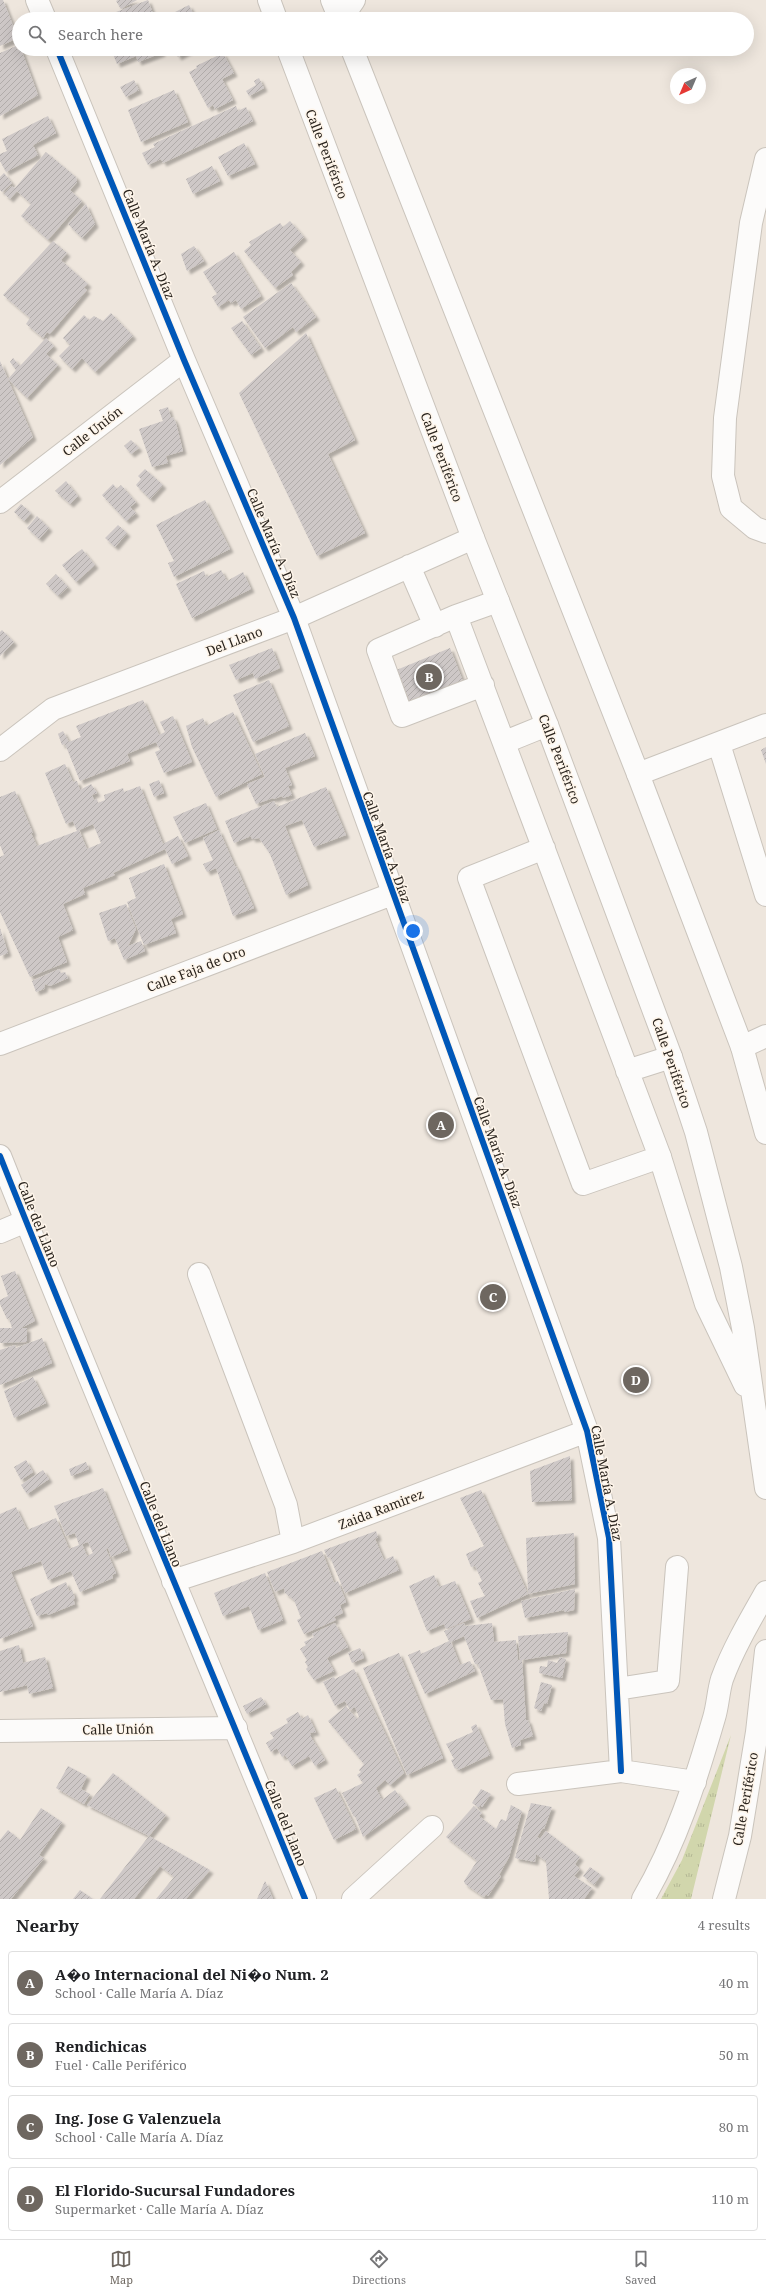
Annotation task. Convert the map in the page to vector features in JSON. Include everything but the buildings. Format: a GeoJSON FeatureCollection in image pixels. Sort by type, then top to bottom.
{"type":"FeatureCollection","features":[{"type":"Feature","properties":{"kind":"main road"},"geometry":{"type":"LineString","coordinates":[[37,0],[42,12]]}},
{"type":"Feature","properties":{"kind":"main road"},"geometry":{"type":"LineString","coordinates":[[269,0],[273,12]]}},
{"type":"Feature","properties":{"kind":"main road"},"geometry":{"type":"LineString","coordinates":[[332,0],[337,12]]}},
{"type":"Feature","properties":{"kind":"main road"},"geometry":{"type":"LineString","coordinates":[[345,12],[354,0]]}},
{"type":"Feature","properties":{"kind":"main road","name":"Calle María A. Díaz"},"geometry":{"type":"LineString","coordinates":[[60,56],[184,360],[294,618],[392,894],[587,1431],[609,1538],[618,1689],[621,1771]]}},
{"type":"Feature","properties":{"kind":"main road","name":"Calle Periférico"},"geometry":{"type":"LineString","coordinates":[[291,56],[473,538],[547,725],[671,1057],[696,1132],[731,1267],[743,1328],[766,1488]]}},
{"type":"Feature","properties":{"kind":"main road"},"geometry":{"type":"LineString","coordinates":[[355,56],[638,774],[742,1047],[766,1133]]}},
{"type":"Feature","properties":{"kind":"main road"},"geometry":{"type":"LineString","coordinates":[[766,159],[750,231],[725,418],[723,476],[731,508],[755,528],[766,532]]}},
{"type":"Feature","properties":{"kind":"main road","name":"Calle Unión"},"geometry":{"type":"LineString","coordinates":[[0,502],[184,360]]}},
{"type":"Feature","properties":{"kind":"main road","name":"Del Llano"},"geometry":{"type":"LineString","coordinates":[[0,750],[53,710],[294,618],[473,538]]}},
{"type":"Feature","properties":{"kind":"main road"},"geometry":{"type":"LineString","coordinates":[[409,566],[435,626]]}},
{"type":"Feature","properties":{"kind":"main road"},"geometry":{"type":"LineString","coordinates":[[483,684],[402,716],[378,650],[456,616],[498,601]]}},
{"type":"Feature","properties":{"kind":"main road"},"geometry":{"type":"LineString","coordinates":[[456,616],[505,742],[660,1156],[706,1304],[753,1403]]}},
{"type":"Feature","properties":{"kind":"main road"},"geometry":{"type":"LineString","coordinates":[[505,742],[547,725]]}},
{"type":"Feature","properties":{"kind":"main road"},"geometry":{"type":"LineString","coordinates":[[638,774],[766,725]]}},
{"type":"Feature","properties":{"kind":"main road"},"geometry":{"type":"LineString","coordinates":[[719,744],[766,894]]}},
{"type":"Feature","properties":{"kind":"main road"},"geometry":{"type":"LineString","coordinates":[[544,848],[469,878],[583,1184],[660,1156]]}},
{"type":"Feature","properties":{"kind":"main road","name":"Calle Faja de Oro"},"geometry":{"type":"LineString","coordinates":[[0,1044],[392,894]]}},
{"type":"Feature","properties":{"kind":"main road"},"geometry":{"type":"LineString","coordinates":[[742,1047],[766,1036]]}},
{"type":"Feature","properties":{"kind":"main road"},"geometry":{"type":"LineString","coordinates":[[627,1071],[671,1057]]}},
{"type":"Feature","properties":{"kind":"main road","name":"Calle del Llano"},"geometry":{"type":"LineString","coordinates":[[0,1156],[172,1581],[236,1728],[305,1899]]}},
{"type":"Feature","properties":{"kind":"main road"},"geometry":{"type":"LineString","coordinates":[[0,1232],[26,1221]]}},
{"type":"Feature","properties":{"kind":"main road"},"geometry":{"type":"LineString","coordinates":[[199,1274],[286,1506],[293,1542]]}},
{"type":"Feature","properties":{"kind":"main road","name":"Zaida Ramirez"},"geometry":{"type":"LineString","coordinates":[[172,1581],[293,1542],[587,1431]]}},
{"type":"Feature","properties":{"kind":"main road"},"geometry":{"type":"LineString","coordinates":[[618,1689],[668,1681],[677,1567]]}},
{"type":"Feature","properties":{"kind":"main road"},"geometry":{"type":"LineString","coordinates":[[643,1899],[679,1824],[695,1782],[715,1716],[722,1680],[739,1640],[766,1592]]}},
{"type":"Feature","properties":{"kind":"main road","name":"Calle Periférico"},"geometry":{"type":"LineString","coordinates":[[724,1899],[740,1836],[757,1732],[766,1651]]}},
{"type":"Feature","properties":{"kind":"main road","name":"Calle Unión"},"geometry":{"type":"LineString","coordinates":[[0,1731],[236,1728]]}},
{"type":"Feature","properties":{"kind":"main road"},"geometry":{"type":"LineString","coordinates":[[518,1784],[621,1771],[695,1782]]}},
{"type":"Feature","properties":{"kind":"main road"},"geometry":{"type":"LineString","coordinates":[[353,1899],[432,1827]]}},
{"type":"Feature","properties":{"kind":"green space"},"geometry":{"type":"Polygon","coordinates":[[[731,1735],[691,1899],[661,1899],[682,1860],[731,1735]]]}},
{"type":"Feature","properties":{"kind":"cycle path"},"geometry":{"type":"LineString","coordinates":[[60,56],[184,360],[294,618],[587,1431],[609,1538],[621,1771]]}},
{"type":"Feature","properties":{"kind":"cycle path"},"geometry":{"type":"LineString","coordinates":[[0,1156],[75,1342],[305,1899]]}},
{"type":"Feature","properties":{"kind":"place","name":"Rendichicas"},"geometry":{"type":"Point","coordinates":[429,677]}},
{"type":"Feature","properties":{"kind":"place","name":"A�o Internacional del Ni�o Num. 2"},"geometry":{"type":"Point","coordinates":[441,1125]}},
{"type":"Feature","properties":{"kind":"place","name":"Ing. Jose G Valenzuela"},"geometry":{"type":"Point","coordinates":[493,1297]}},
{"type":"Feature","properties":{"kind":"place","name":"El Florido-Sucursal Fundadores"},"geometry":{"type":"Point","coordinates":[636,1380]}}]}
